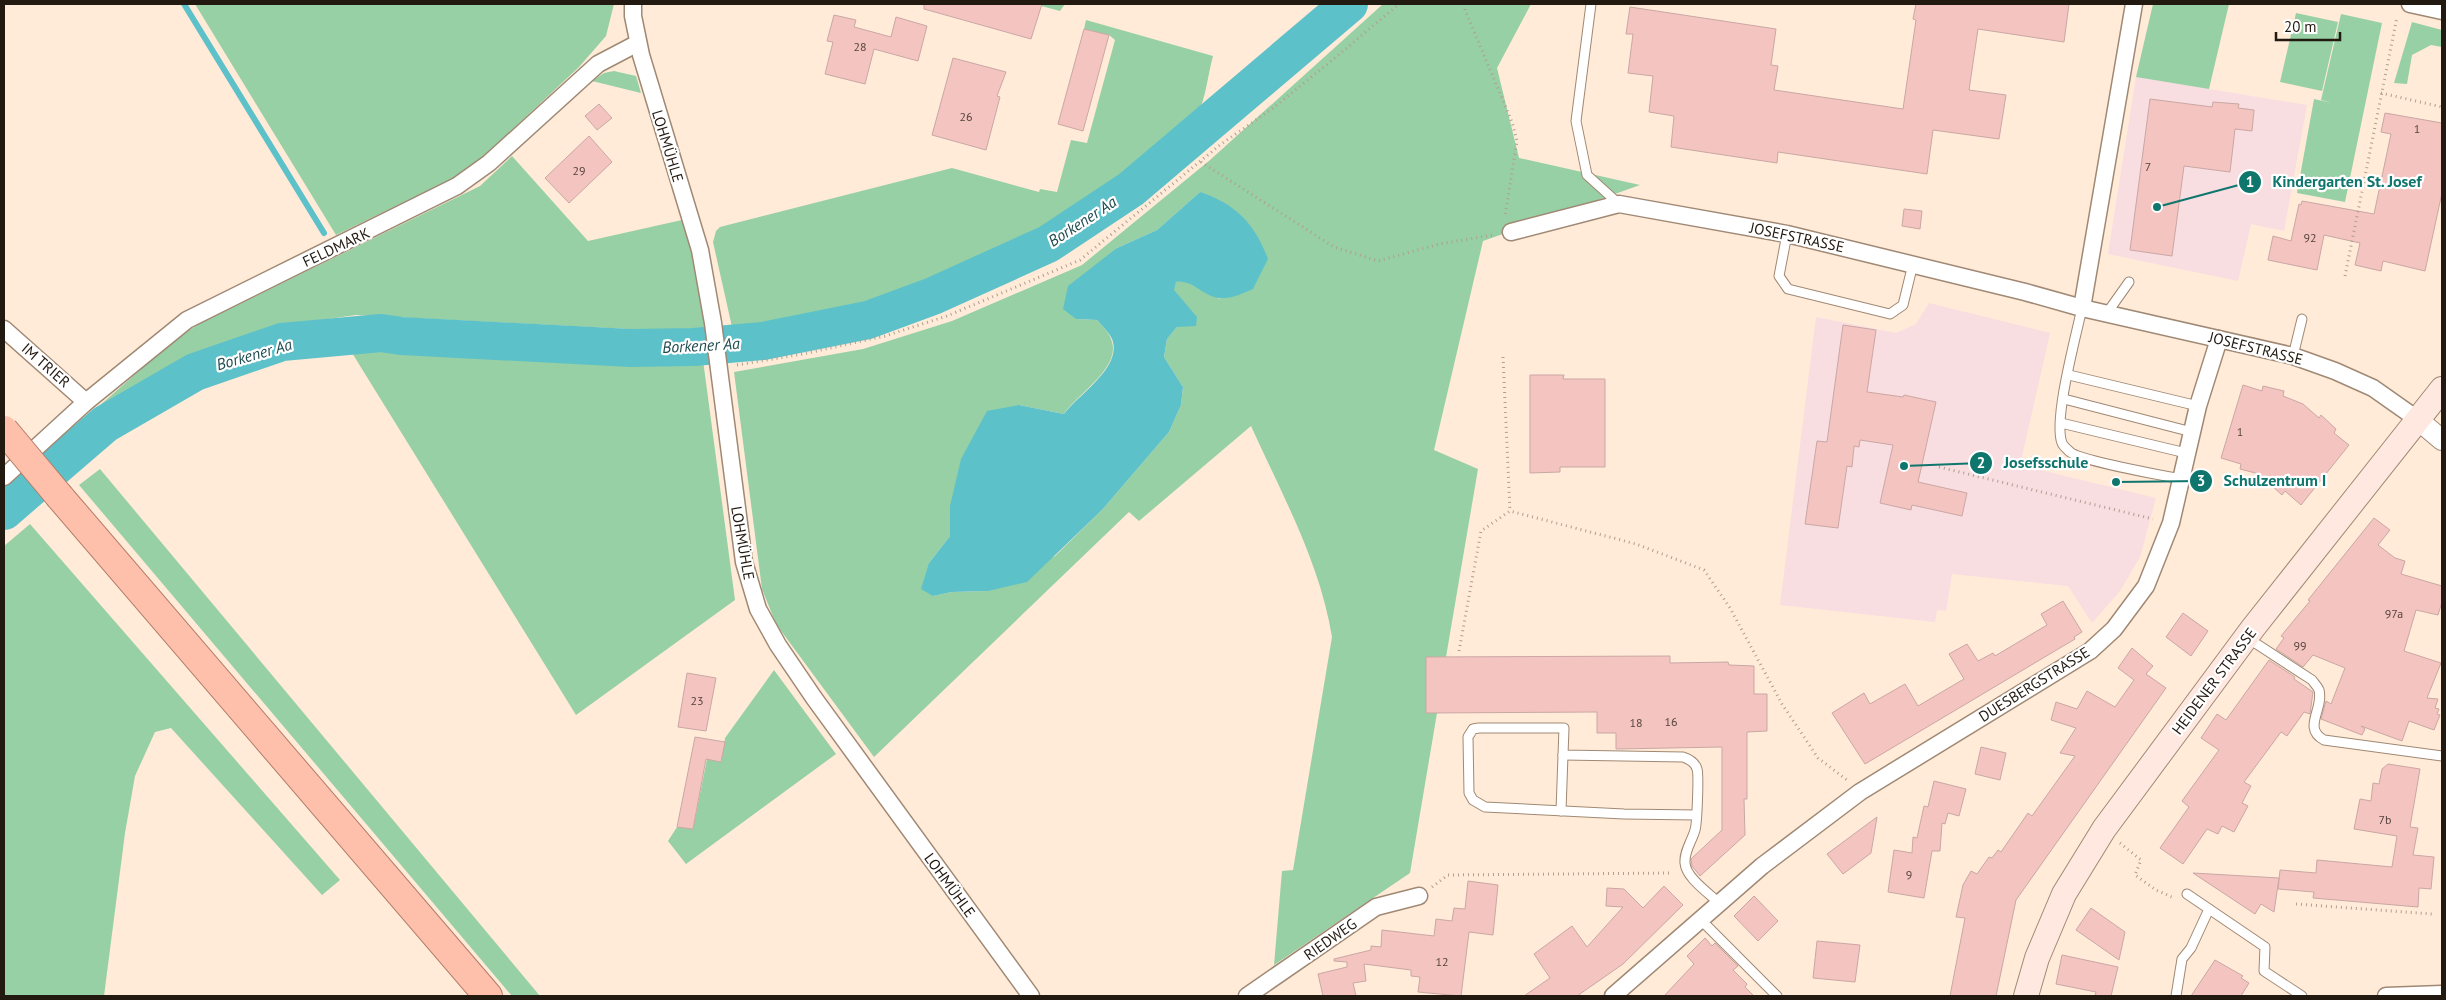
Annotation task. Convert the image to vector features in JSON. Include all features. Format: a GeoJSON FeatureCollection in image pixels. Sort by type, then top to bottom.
{"type":"FeatureCollection","features":[{"type":"Feature","properties":{"kind":"highway"},"geometry":{"type":"LineString","coordinates":[[4,430],[54,502],[463,996]]}},
{"type":"Feature","properties":{"kind":"highway"},"geometry":{"type":"LineString","coordinates":[[4,455],[54,502],[488,996]]}},
{"type":"Feature","properties":{"kind":"main road","name":"HEIDENER STRASSE"},"geometry":{"type":"LineString","coordinates":[[2026,996],[2037,958],[2064,894],[2104,829],[2246,637],[2442,389]]}},
{"type":"Feature","properties":{"kind":"street"},"geometry":{"type":"LineString","coordinates":[[633,4],[638,43]]}},
{"type":"Feature","properties":{"kind":"street"},"geometry":{"type":"LineString","coordinates":[[2082,308],[2134,4]]}},
{"type":"Feature","properties":{"kind":"street"},"geometry":{"type":"LineString","coordinates":[[2404,8],[2442,11]]}},
{"type":"Feature","properties":{"kind":"street","name":"LOHMÜHLE"},"geometry":{"type":"LineString","coordinates":[[638,43],[700,250],[713,323],[744,562],[758,608],[778,645],[814,698],[1031,996]]}},
{"type":"Feature","properties":{"kind":"street","name":"FELDMARK"},"geometry":{"type":"LineString","coordinates":[[4,477],[86,402],[187,320],[457,186],[489,163],[598,64],[638,43]]}},
{"type":"Feature","properties":{"kind":"street","name":"JOSEFSTRASSE"},"geometry":{"type":"LineString","coordinates":[[1505,230],[1619,204],[1787,234],[1913,264],[2082,308],[2293,356],[2335,371],[2373,388],[2417,419]]}},
{"type":"Feature","properties":{"kind":"street","name":"IM TRIER"},"geometry":{"type":"LineString","coordinates":[[4,329],[86,402]]}},
{"type":"Feature","properties":{"kind":"street","name":"DUESBERGSTRASSE"},"geometry":{"type":"LineString","coordinates":[[1613,996],[1762,866],[1860,792],[2090,650],[2114,630],[2146,586],[2171,523],[2198,406],[2219,339]]}},
{"type":"Feature","properties":{"kind":"street"},"geometry":{"type":"LineString","coordinates":[[2417,419],[2442,440]]}},
{"type":"Feature","properties":{"kind":"street","name":"RIEDWEG"},"geometry":{"type":"LineString","coordinates":[[1247,996],[1376,907],[1420,896]]}},
{"type":"Feature","properties":{"kind":"street"},"geometry":{"type":"LineString","coordinates":[[2386,996],[2442,994]]}},
{"type":"Feature","properties":{"kind":"lane"},"geometry":{"type":"LineString","coordinates":[[1591,4],[1576,121],[1587,175],[1619,204]]}},
{"type":"Feature","properties":{"kind":"lane"},"geometry":{"type":"LineString","coordinates":[[1787,234],[1779,276],[1788,289],[1890,314],[1903,305],[1913,264]]}},
{"type":"Feature","properties":{"kind":"lane"},"geometry":{"type":"LineString","coordinates":[[2107,314],[2130,282]]}},
{"type":"Feature","properties":{"kind":"lane"},"geometry":{"type":"LineString","coordinates":[[2082,308],[2064,399],[2061,423],[2062,444],[2072,453],[2181,479]]}},
{"type":"Feature","properties":{"kind":"lane"},"geometry":{"type":"LineString","coordinates":[[2293,356],[2302,319]]}},
{"type":"Feature","properties":{"kind":"lane"},"geometry":{"type":"LineString","coordinates":[[2069,375],[2198,406]]}},
{"type":"Feature","properties":{"kind":"lane"},"geometry":{"type":"LineString","coordinates":[[2064,399],[2192,432]]}},
{"type":"Feature","properties":{"kind":"lane"},"geometry":{"type":"LineString","coordinates":[[2061,423],[2186,454]]}},
{"type":"Feature","properties":{"kind":"lane"},"geometry":{"type":"LineString","coordinates":[[2246,637],[2312,680],[2319,690],[2314,724],[2314,731],[2319,737],[2324,740],[2442,756]]}},
{"type":"Feature","properties":{"kind":"lane"},"geometry":{"type":"LineString","coordinates":[[1561,811],[1564,728],[1473,729],[1468,737],[1469,793],[1473,800],[1485,807],[1561,811],[1696,815]]}},
{"type":"Feature","properties":{"kind":"lane"},"geometry":{"type":"LineString","coordinates":[[1563,755],[1683,757],[1692,761],[1697,768],[1696,828],[1686,853],[1685,864],[1688,872],[1719,903]]}},
{"type":"Feature","properties":{"kind":"lane"},"geometry":{"type":"LineString","coordinates":[[2186,894],[2265,948],[2264,971],[2302,996]]}},
{"type":"Feature","properties":{"kind":"lane"},"geometry":{"type":"LineString","coordinates":[[2176,996],[2182,958],[2190,948],[2210,909]]}},
{"type":"Feature","properties":{"kind":"lane"},"geometry":{"type":"LineString","coordinates":[[1701,920],[1777,996]]}},
{"type":"Feature","properties":{"kind":"path"},"geometry":{"type":"LineString","coordinates":[[718,368],[803,354],[885,336],[947,316],[1080,260],[1220,145],[1280,102],[1399,4]]}},
{"type":"Feature","properties":{"kind":"path"},"geometry":{"type":"LineString","coordinates":[[1201,162],[1334,246],[1378,262],[1439,244],[1505,230],[1517,141],[1512,122],[1465,10],[1465,4]]}},
{"type":"Feature","properties":{"kind":"path"},"geometry":{"type":"LineString","coordinates":[[2345,276],[2380,93],[2404,8]]}},
{"type":"Feature","properties":{"kind":"path"},"geometry":{"type":"LineString","coordinates":[[2380,93],[2442,107]]}},
{"type":"Feature","properties":{"kind":"path"},"geometry":{"type":"LineString","coordinates":[[1503,357],[1510,511]]}},
{"type":"Feature","properties":{"kind":"path"},"geometry":{"type":"LineString","coordinates":[[1939,467],[2171,523]]}},
{"type":"Feature","properties":{"kind":"path"},"geometry":{"type":"LineString","coordinates":[[1459,651],[1481,531],[1510,511],[1636,544],[1704,570],[1730,608],[1782,704],[1818,758],[1860,792]]}},
{"type":"Feature","properties":{"kind":"path"},"geometry":{"type":"LineString","coordinates":[[2104,829],[2141,860],[2135,875],[2172,898],[2186,894]]}},
{"type":"Feature","properties":{"kind":"path"},"geometry":{"type":"LineString","coordinates":[[1420,896],[1448,875],[1688,872]]}},
{"type":"Feature","properties":{"kind":"path"},"geometry":{"type":"LineString","coordinates":[[2296,904],[2432,914]]}},
{"type":"Feature","properties":{"kind":"shaded area"},"geometry":{"type":"Polygon","coordinates":[[[2136,77],[2307,105],[2284,231],[2251,224],[2238,281],[2108,254],[2136,77]]]}},
{"type":"Feature","properties":{"kind":"shaded area"},"geometry":{"type":"Polygon","coordinates":[[[1929,303],[2050,333],[2020,465],[2156,498],[2140,557],[2120,591],[2092,623],[2068,586],[1952,574],[1946,611],[1937,610],[1935,622],[1780,605],[1816,317],[1896,333],[1916,324],[1929,303]]]}},
{"type":"Feature","properties":{"kind":"green space"},"geometry":{"type":"Polygon","coordinates":[[[195,4],[614,4],[606,36],[579,67],[483,157],[452,179],[336,235],[195,4]]]}},
{"type":"Feature","properties":{"kind":"green space"},"geometry":{"type":"Polygon","coordinates":[[[1034,4],[1065,4],[1060,11],[1034,4]]]}},
{"type":"Feature","properties":{"kind":"green space"},"geometry":{"type":"Polygon","coordinates":[[[1383,4],[1531,4],[1497,68],[1519,158],[1640,185],[1483,241],[1434,450],[1478,469],[1446,657],[1426,657],[1426,712],[1437,713],[1410,873],[1274,965],[1282,871],[1293,870],[1332,637],[1319,582],[1309,555],[1299,529],[1251,426],[1139,521],[1129,512],[874,757],[776,624],[762,589],[734,372],[863,349],[952,321],[1082,265],[1210,160],[1383,4]],[[1200,192],[1157,230],[1117,248],[1076,319],[1097,320],[1105,329],[1110,336],[1113,349],[1111,360],[1097,379],[1064,414],[1019,405],[950,536],[929,563],[933,596],[952,592],[988,591],[1055,556],[1102,510],[1169,432],[1181,405],[1183,387],[1164,357],[1167,339],[1177,327],[1173,290],[1176,282],[1185,281],[1220,299],[1200,192]]]}},
{"type":"Feature","properties":{"kind":"green space"},"geometry":{"type":"Polygon","coordinates":[[[2153,4],[2229,4],[2209,89],[2136,77],[2153,4]]]}},
{"type":"Feature","properties":{"kind":"green space"},"geometry":{"type":"Polygon","coordinates":[[[2296,13],[2338,22],[2322,91],[2280,82],[2296,13]]]}},
{"type":"Feature","properties":{"kind":"green space"},"geometry":{"type":"Polygon","coordinates":[[[2341,14],[2382,23],[2345,202],[2297,193],[2314,99],[2332,103],[2321,100],[2341,14]]]}},
{"type":"Feature","properties":{"kind":"green space"},"geometry":{"type":"Polygon","coordinates":[[[1086,20],[1213,56],[1203,100],[1195,118],[1111,185],[1071,212],[986,258],[942,277],[850,307],[803,317],[732,327],[713,242],[716,231],[720,227],[952,168],[1039,192],[1040,189],[1057,192],[1071,140],[1087,143],[1115,40],[1109,35],[1084,29],[1086,20]]]}},
{"type":"Feature","properties":{"kind":"green space"},"geometry":{"type":"Polygon","coordinates":[[[2412,22],[2442,30],[2442,47],[2431,45],[2412,55],[2407,84],[2394,83],[2412,22]]]}},
{"type":"Feature","properties":{"kind":"green space"},"geometry":{"type":"Polygon","coordinates":[[[614,71],[636,76],[641,93],[592,81],[604,73],[614,71]]]}},
{"type":"Feature","properties":{"kind":"green space"},"geometry":{"type":"Polygon","coordinates":[[[512,156],[588,241],[682,220],[691,247],[706,328],[667,331],[356,315],[293,324],[229,341],[170,366],[110,400],[73,429],[173,341],[199,324],[480,186],[512,156]]]}},
{"type":"Feature","properties":{"kind":"green space"},"geometry":{"type":"Polygon","coordinates":[[[349,348],[444,350],[617,361],[703,360],[735,600],[576,715],[349,348]]]}},
{"type":"Feature","properties":{"kind":"green space"},"geometry":{"type":"Polygon","coordinates":[[[100,469],[540,996],[512,996],[79,485],[100,469]]]}},
{"type":"Feature","properties":{"kind":"green space"},"geometry":{"type":"Polygon","coordinates":[[[30,524],[340,880],[322,895],[171,728],[155,732],[135,776],[125,833],[104,996],[4,996],[4,546],[30,524]]]}},
{"type":"Feature","properties":{"kind":"green space"},"geometry":{"type":"Polygon","coordinates":[[[774,670],[836,754],[686,864],[668,841],[677,827],[693,829],[707,759],[721,762],[725,738],[774,670]]]}},
{"type":"Feature","properties":{"kind":"water"},"geometry":{"type":"Polygon","coordinates":[[[1200,192],[1224,203],[1243,217],[1257,235],[1268,259],[1253,289],[1233,297],[1215,297],[1188,283],[1176,282],[1174,290],[1197,317],[1196,326],[1177,327],[1167,339],[1164,357],[1183,387],[1181,405],[1169,432],[1102,510],[1027,582],[988,591],[952,592],[933,596],[921,589],[929,563],[950,536],[950,506],[961,459],[987,411],[1019,405],[1064,414],[1106,370],[1111,360],[1114,349],[1112,339],[1097,320],[1076,319],[1063,309],[1068,286],[1117,248],[1157,230],[1200,192]]]}},
{"type":"Feature","properties":{"kind":"building"},"geometry":{"type":"Polygon","coordinates":[[[924,4],[1042,4],[1031,39],[924,9],[924,4]]]}},
{"type":"Feature","properties":{"kind":"building"},"geometry":{"type":"Polygon","coordinates":[[[1916,4],[2069,4],[2064,42],[1978,29],[1969,90],[2006,95],[1999,139],[1933,130],[1927,174],[1778,152],[1777,163],[1671,147],[1674,116],[1649,112],[1653,76],[1628,73],[1633,34],[1626,34],[1630,7],[1776,29],[1771,65],[1778,66],[1774,90],[1903,109],[1916,20],[1913,19],[1916,4]]]}},
{"type":"Feature","properties":{"kind":"building"},"geometry":{"type":"Polygon","coordinates":[[[834,15],[856,20],[854,27],[891,37],[896,17],[927,26],[918,61],[874,49],[865,84],[825,74],[833,42],[827,41],[834,15]]]}},
{"type":"Feature","properties":{"kind":"building"},"geometry":{"type":"Polygon","coordinates":[[[1084,29],[1109,35],[1083,131],[1058,124],[1084,29]]]}},
{"type":"Feature","properties":{"kind":"building"},"geometry":{"type":"Polygon","coordinates":[[[953,58],[1006,72],[997,96],[1000,97],[986,150],[932,135],[953,58]]]}},
{"type":"Feature","properties":{"kind":"building"},"geometry":{"type":"Polygon","coordinates":[[[2150,99],[2212,107],[2213,102],[2239,104],[2238,108],[2254,110],[2252,131],[2235,129],[2230,172],[2184,166],[2172,256],[2130,250],[2150,99]]]}},
{"type":"Feature","properties":{"kind":"building"},"geometry":{"type":"Polygon","coordinates":[[[599,104],[612,118],[597,130],[585,116],[599,104]]]}},
{"type":"Feature","properties":{"kind":"building"},"geometry":{"type":"Polygon","coordinates":[[[2385,113],[2442,123],[2442,193],[2425,271],[2383,261],[2381,271],[2355,265],[2360,243],[2324,235],[2317,270],[2268,260],[2273,236],[2291,241],[2299,204],[2301,205],[2302,201],[2374,214],[2391,134],[2381,132],[2385,113]]]}},
{"type":"Feature","properties":{"kind":"building"},"geometry":{"type":"Polygon","coordinates":[[[589,136],[612,162],[569,203],[545,178],[589,136]]]}},
{"type":"Feature","properties":{"kind":"building"},"geometry":{"type":"Polygon","coordinates":[[[1904,209],[1922,211],[1920,229],[1902,226],[1904,209]]]}},
{"type":"Feature","properties":{"kind":"building"},"geometry":{"type":"Polygon","coordinates":[[[1843,325],[1876,330],[1867,392],[1903,397],[1904,395],[1936,402],[1918,482],[1967,493],[1962,516],[1912,505],[1911,510],[1880,503],[1893,445],[1860,440],[1859,447],[1854,446],[1852,467],[1847,466],[1838,528],[1805,524],[1817,441],[1827,442],[1843,325]]]}},
{"type":"Feature","properties":{"kind":"building"},"geometry":{"type":"Polygon","coordinates":[[[1530,375],[1564,375],[1563,379],[1605,379],[1605,467],[1560,467],[1560,472],[1530,473],[1530,375]]]}},
{"type":"Feature","properties":{"kind":"building"},"geometry":{"type":"Polygon","coordinates":[[[2243,385],[2262,391],[2263,386],[2284,391],[2283,396],[2303,404],[2319,418],[2321,415],[2336,429],[2334,433],[2349,445],[2301,505],[2285,491],[2282,495],[2259,474],[2240,469],[2241,464],[2221,458],[2243,385]]]}},
{"type":"Feature","properties":{"kind":"building"},"geometry":{"type":"Polygon","coordinates":[[[2374,518],[2390,530],[2378,545],[2395,558],[2405,561],[2401,574],[2442,586],[2442,602],[2438,615],[2416,610],[2404,651],[2441,663],[2427,698],[2438,699],[2435,708],[2439,709],[2437,714],[2440,715],[2434,730],[2409,721],[2402,741],[2361,726],[2365,729],[2362,735],[2321,719],[2326,701],[2331,704],[2345,668],[2313,655],[2303,667],[2276,649],[2284,638],[2281,636],[2374,518]]]}},
{"type":"Feature","properties":{"kind":"building"},"geometry":{"type":"Polygon","coordinates":[[[2063,601],[2082,632],[2074,637],[2075,639],[1865,764],[1832,713],[1864,693],[1870,704],[1905,684],[1918,706],[1964,679],[1949,654],[1967,644],[1978,661],[1993,653],[1995,656],[2047,625],[2041,614],[2063,601]]]}},
{"type":"Feature","properties":{"kind":"building"},"geometry":{"type":"Polygon","coordinates":[[[2183,613],[2208,631],[2191,656],[2166,637],[2183,613]]]}},
{"type":"Feature","properties":{"kind":"building"},"geometry":{"type":"Polygon","coordinates":[[[2132,648],[2153,666],[2146,674],[2166,688],[2016,900],[1996,996],[1950,996],[1965,918],[1956,917],[1963,885],[1971,871],[1977,874],[1989,857],[1992,858],[1998,850],[2001,852],[2028,813],[2032,816],[2075,756],[2060,753],[2076,728],[2051,720],[2056,702],[2077,709],[2087,691],[2115,707],[2134,680],[2118,668],[2132,648]]]}},
{"type":"Feature","properties":{"kind":"building"},"geometry":{"type":"Polygon","coordinates":[[[1670,656],[1670,663],[1728,662],[1729,665],[1754,666],[1754,694],[1767,694],[1767,731],[1747,732],[1747,799],[1744,799],[1745,835],[1700,876],[1692,866],[1691,859],[1722,830],[1722,747],[1616,749],[1616,733],[1597,733],[1597,712],[1426,713],[1426,657],[1670,656]]]}},
{"type":"Feature","properties":{"kind":"building"},"geometry":{"type":"Polygon","coordinates":[[[2269,660],[2295,677],[2294,679],[2313,692],[2310,714],[2304,712],[2287,736],[2281,732],[2244,782],[2251,786],[2242,803],[2248,806],[2234,832],[2222,826],[2218,834],[2207,829],[2183,864],[2160,848],[2189,807],[2182,801],[2219,750],[2201,738],[2217,714],[2226,720],[2269,660]]]}},
{"type":"Feature","properties":{"kind":"building"},"geometry":{"type":"Polygon","coordinates":[[[687,673],[716,678],[706,731],[678,727],[687,673]]]}},
{"type":"Feature","properties":{"kind":"building"},"geometry":{"type":"Polygon","coordinates":[[[695,737],[725,742],[721,762],[706,759],[693,829],[677,827],[695,737]]]}},
{"type":"Feature","properties":{"kind":"building"},"geometry":{"type":"Polygon","coordinates":[[[1981,747],[2006,753],[2000,780],[1975,774],[1981,747]]]}},
{"type":"Feature","properties":{"kind":"building"},"geometry":{"type":"Polygon","coordinates":[[[2388,764],[2420,769],[2410,827],[2418,828],[2413,855],[2434,857],[2431,889],[2419,888],[2418,907],[2313,898],[2314,892],[2278,889],[2280,870],[2316,873],[2317,860],[2392,867],[2397,836],[2354,829],[2360,799],[2371,801],[2373,783],[2379,784],[2382,769],[2388,764]]]}},
{"type":"Feature","properties":{"kind":"building"},"geometry":{"type":"Polygon","coordinates":[[[1934,781],[1966,789],[1959,816],[1948,813],[1945,824],[1942,823],[1940,851],[1932,851],[1924,898],[1888,892],[1894,850],[1912,853],[1913,837],[1917,838],[1924,806],[1928,807],[1934,781]]]}},
{"type":"Feature","properties":{"kind":"building"},"geometry":{"type":"Polygon","coordinates":[[[1877,817],[1871,853],[1843,874],[1827,854],[1877,817]]]}},
{"type":"Feature","properties":{"kind":"building"},"geometry":{"type":"Polygon","coordinates":[[[2193,873],[2279,878],[2274,912],[2261,904],[2255,914],[2193,873]]]}},
{"type":"Feature","properties":{"kind":"building"},"geometry":{"type":"Polygon","coordinates":[[[1468,881],[1498,885],[1493,935],[1469,932],[1461,996],[1418,992],[1420,977],[1411,976],[1411,970],[1364,964],[1366,981],[1353,983],[1356,996],[1323,996],[1318,974],[1347,967],[1347,962],[1334,961],[1334,959],[1371,950],[1371,946],[1381,947],[1382,930],[1434,936],[1436,919],[1452,921],[1454,908],[1465,909],[1468,881]]]}},
{"type":"Feature","properties":{"kind":"building"},"geometry":{"type":"Polygon","coordinates":[[[1664,886],[1683,905],[1623,964],[1577,996],[1524,996],[1550,978],[1534,954],[1572,926],[1587,947],[1623,907],[1606,906],[1607,888],[1624,889],[1643,908],[1664,886]]]}},
{"type":"Feature","properties":{"kind":"building"},"geometry":{"type":"Polygon","coordinates":[[[1754,896],[1778,921],[1758,941],[1734,916],[1754,896]]]}},
{"type":"Feature","properties":{"kind":"building"},"geometry":{"type":"Polygon","coordinates":[[[2091,908],[2125,932],[2119,960],[2076,930],[2091,908]]]}},
{"type":"Feature","properties":{"kind":"building"},"geometry":{"type":"Polygon","coordinates":[[[1705,938],[1712,946],[1715,943],[1738,966],[1733,970],[1747,984],[1745,987],[1754,996],[1664,996],[1694,964],[1687,956],[1705,938]]]}},
{"type":"Feature","properties":{"kind":"building"},"geometry":{"type":"Polygon","coordinates":[[[1817,941],[1860,945],[1855,982],[1813,978],[1817,941]]]}},
{"type":"Feature","properties":{"kind":"building"},"geometry":{"type":"Polygon","coordinates":[[[2062,955],[2118,967],[2111,996],[2095,996],[2096,992],[2056,984],[2062,955]]]}},
{"type":"Feature","properties":{"kind":"building"},"geometry":{"type":"Polygon","coordinates":[[[2215,960],[2243,976],[2241,978],[2249,983],[2241,996],[2191,996],[2215,960]]]}},
{"type":"Feature","properties":{"kind":"waterway"},"geometry":{"type":"LineString","coordinates":[[184,4],[324,233]]}},
{"type":"Feature","properties":{"kind":"waterway","name":"Borkener Aa"},"geometry":{"type":"LineString","coordinates":[[4,511],[105,424],[195,372],[282,342],[381,333],[401,336],[631,348],[694,347],[763,341],[868,320],[933,296],[1048,244],[1131,189],[1349,4]]}},
{"type":"Feature","properties":{"kind":"place","name":"Kindergarten St. Josef"},"geometry":{"type":"Point","coordinates":[2157,207]}},
{"type":"Feature","properties":{"kind":"place","name":"Josefsschule"},"geometry":{"type":"Point","coordinates":[1904,466]}},
{"type":"Feature","properties":{"kind":"place","name":"Schulzentrum I"},"geometry":{"type":"Point","coordinates":[2116,482]}}]}
